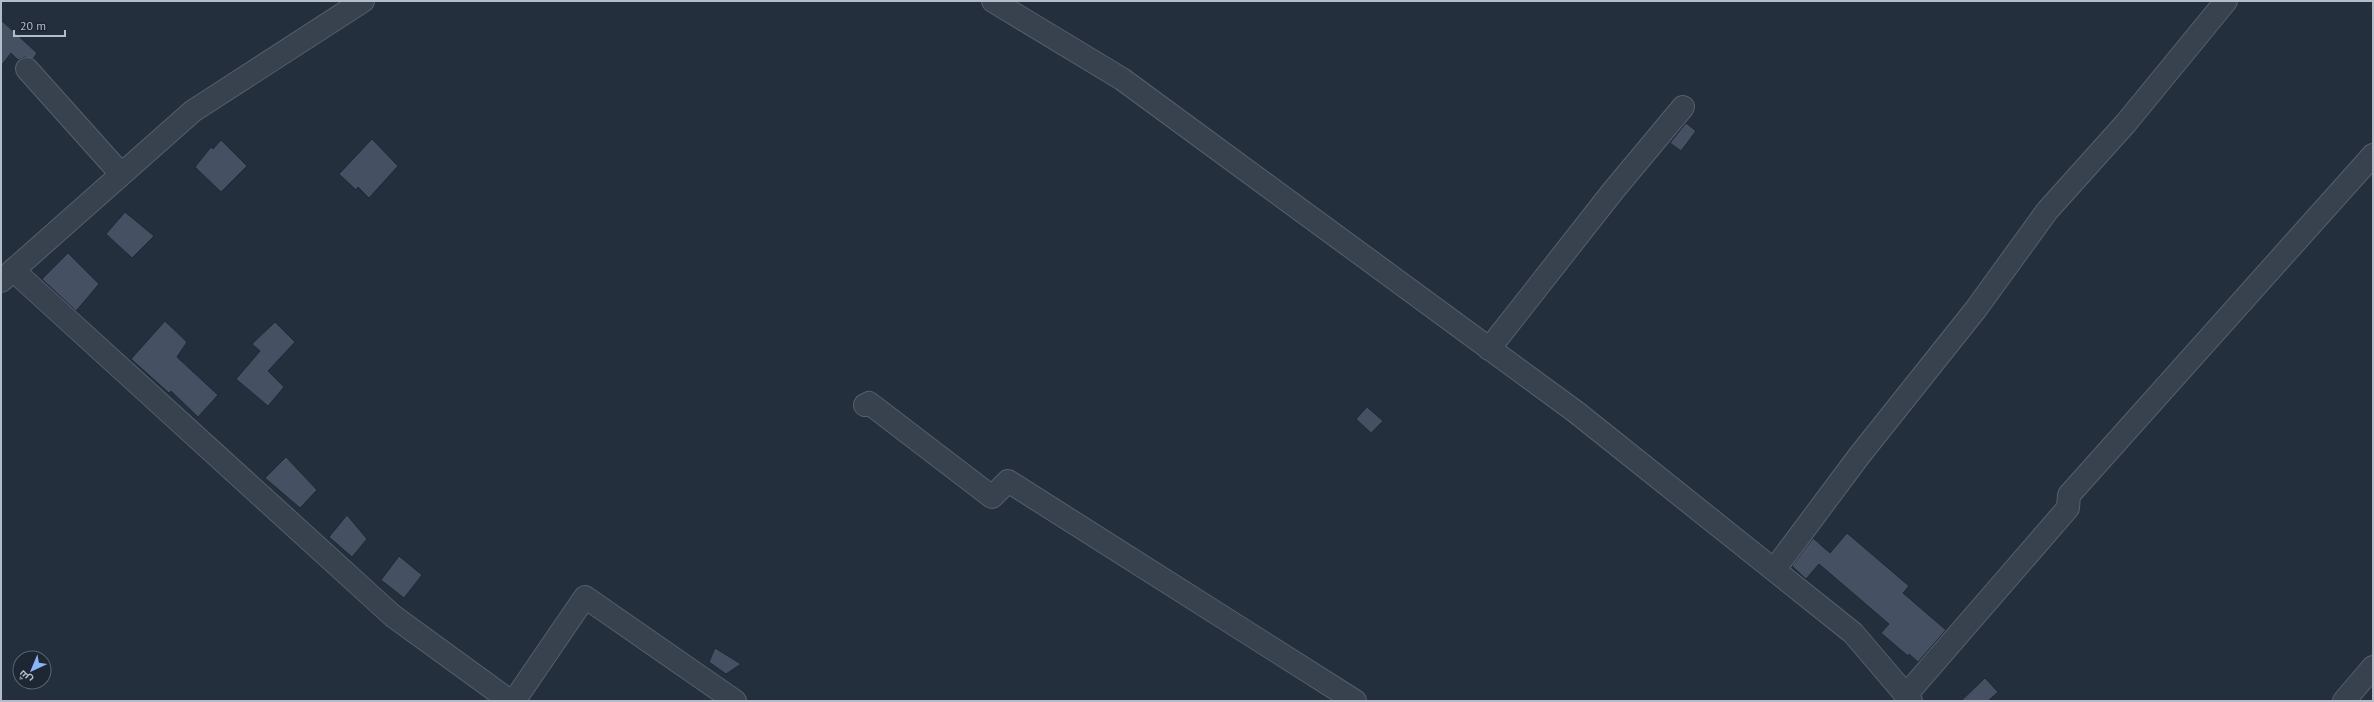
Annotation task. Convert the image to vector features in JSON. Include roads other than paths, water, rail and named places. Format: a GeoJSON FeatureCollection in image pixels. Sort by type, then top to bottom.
{"type":"FeatureCollection","features":[{"type":"Feature","properties":{"kind":"street"},"geometry":{"type":"LineString","coordinates":[[363,1],[193,111],[7,276],[393,616],[510,701]]}},
{"type":"Feature","properties":{"kind":"street"},"geometry":{"type":"LineString","coordinates":[[993,1],[1122,79],[1576,412],[1853,633],[1908,699],[2068,508],[2069,495],[2373,155]]}},
{"type":"Feature","properties":{"kind":"street"},"geometry":{"type":"LineString","coordinates":[[1774,570],[1859,456],[1976,309],[2047,211],[2126,123],[2226,1]]}},
{"type":"Feature","properties":{"kind":"street"},"geometry":{"type":"LineString","coordinates":[[27,69],[121,174]]}},
{"type":"Feature","properties":{"kind":"street"},"geometry":{"type":"LineString","coordinates":[[1489,349],[1613,190],[1683,107]]}},
{"type":"Feature","properties":{"kind":"street"},"geometry":{"type":"LineString","coordinates":[[865,405],[869,403],[992,498],[1008,481],[1356,701]]}},
{"type":"Feature","properties":{"kind":"street"},"geometry":{"type":"LineString","coordinates":[[514,701],[585,597],[735,701]]}},
{"type":"Feature","properties":{"kind":"street"},"geometry":{"type":"LineString","coordinates":[[2344,701],[2373,667]]}}]}
